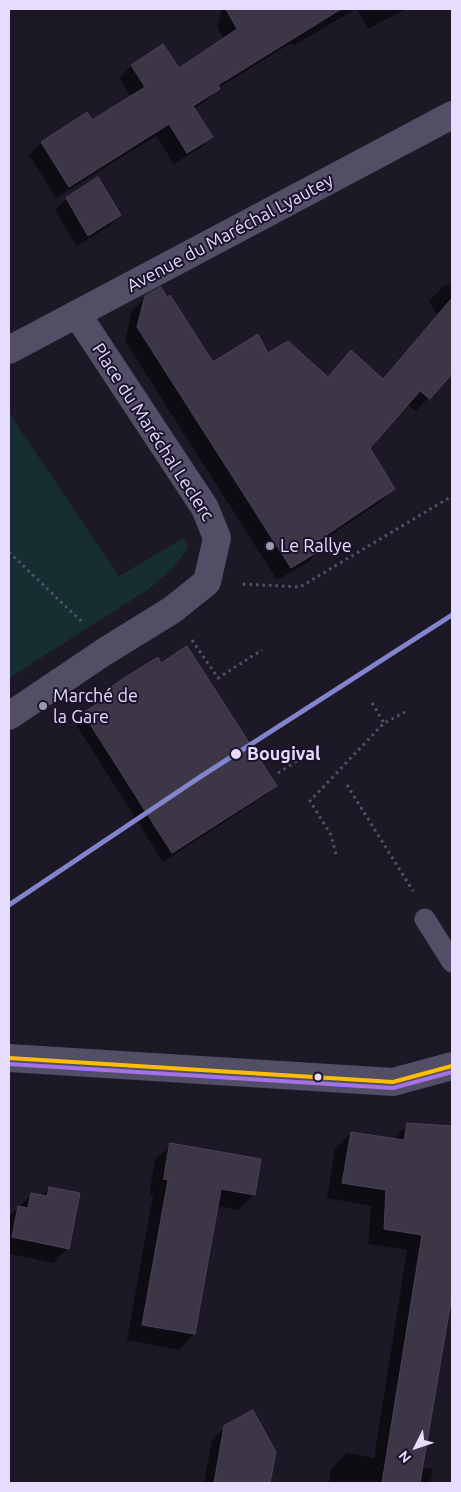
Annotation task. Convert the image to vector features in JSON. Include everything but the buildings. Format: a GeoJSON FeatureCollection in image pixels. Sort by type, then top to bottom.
{"type":"FeatureCollection","features":[{"type":"Feature","properties":{"kind":"street","name":"Avenue du Maréchal Lyautey"},"geometry":{"type":"LineString","coordinates":[[9,350],[452,115]]}},
{"type":"Feature","properties":{"kind":"street","name":"Place du Maréchal Leclerc"},"geometry":{"type":"LineString","coordinates":[[77,314],[208,513],[218,538],[207,582]]}},
{"type":"Feature","properties":{"kind":"street"},"geometry":{"type":"LineString","coordinates":[[9,716],[104,652],[172,610],[207,582]]}},
{"type":"Feature","properties":{"kind":"street"},"geometry":{"type":"LineString","coordinates":[[9,1058],[392,1082],[452,1066]]}},
{"type":"Feature","properties":{"kind":"lane"},"geometry":{"type":"LineString","coordinates":[[425,920],[452,962]]}},
{"type":"Feature","properties":{"kind":"path"},"geometry":{"type":"LineString","coordinates":[[207,582],[300,587],[452,496]]}},
{"type":"Feature","properties":{"kind":"path"},"geometry":{"type":"LineString","coordinates":[[9,552],[87,628],[104,652]]}},
{"type":"Feature","properties":{"kind":"path"},"geometry":{"type":"LineString","coordinates":[[172,610],[218,678],[262,650]]}},
{"type":"Feature","properties":{"kind":"path"},"geometry":{"type":"LineString","coordinates":[[372,704],[384,723]]}},
{"type":"Feature","properties":{"kind":"path"},"geometry":{"type":"LineString","coordinates":[[336,854],[331,835],[310,801],[384,723],[405,712]]}},
{"type":"Feature","properties":{"kind":"path"},"geometry":{"type":"LineString","coordinates":[[278,773],[322,745]]}},
{"type":"Feature","properties":{"kind":"path"},"geometry":{"type":"LineString","coordinates":[[348,785],[416,897]]}},
{"type":"Feature","properties":{"kind":"green space"},"geometry":{"type":"Polygon","coordinates":[[[9,413],[119,576],[184,538],[189,547],[172,569],[149,589],[9,678],[9,413]]]}},
{"type":"Feature","properties":{"kind":"transit line"},"geometry":{"type":"LineString","coordinates":[[9,905],[200,777],[452,615]]}},
{"type":"Feature","properties":{"kind":"transit line"},"geometry":{"type":"LineString","coordinates":[[9,1058],[393,1082],[452,1066]]}},
{"type":"Feature","properties":{"kind":"transit line"},"geometry":{"type":"LineString","coordinates":[[9,1064],[393,1088],[452,1072]]}},
{"type":"Feature","properties":{"kind":"place","name":"Le Rallye"},"geometry":{"type":"Point","coordinates":[270,546]}},
{"type":"Feature","properties":{"kind":"place","name":"Marché de la Gare"},"geometry":{"type":"Point","coordinates":[43,706]}},
{"type":"Feature","properties":{"kind":"place","name":"Bougival"},"geometry":{"type":"Point","coordinates":[236,754]}}]}
